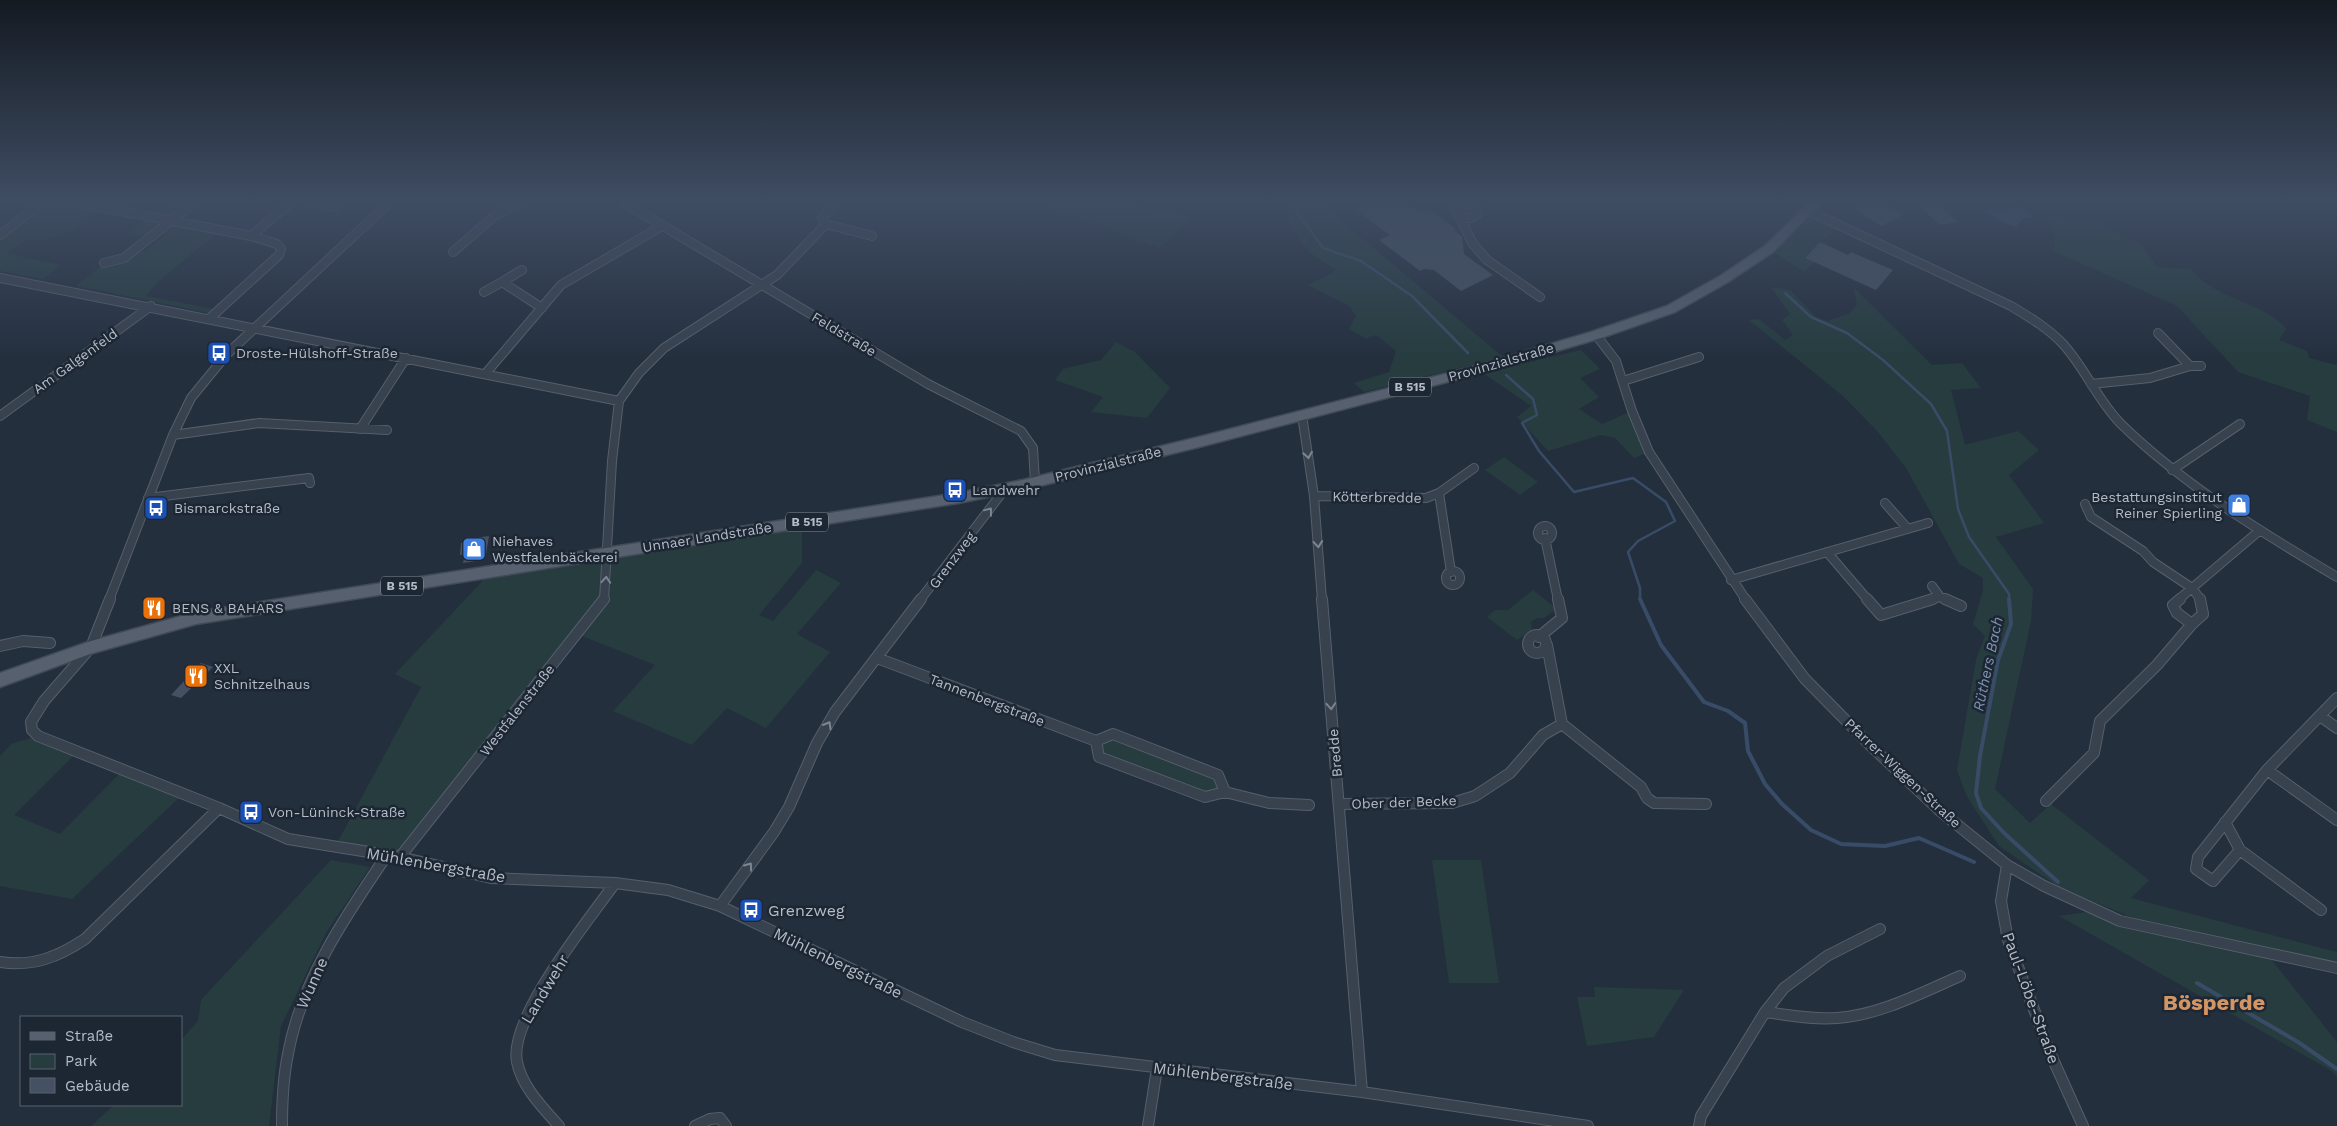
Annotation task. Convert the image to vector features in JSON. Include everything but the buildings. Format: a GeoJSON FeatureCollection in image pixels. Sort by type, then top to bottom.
{"type":"FeatureCollection","features":[{"type":"Feature","properties":{"kind":"main road","name":"Provinzialstraße"},"geometry":{"type":"LineString","coordinates":[[1035,482],[1485,368],[1596,335],[1671,309],[1724,279],[1761,255]]}},
{"type":"Feature","properties":{"kind":"main road","name":"Unnaer Landstraße"},"geometry":{"type":"LineString","coordinates":[[0,680],[91,647],[158,627],[250,608],[430,582],[1005,489],[1035,482]]}},
{"type":"Feature","properties":{"kind":"street"},"geometry":{"type":"LineString","coordinates":[[104,263],[124,258],[128,255]]}},
{"type":"Feature","properties":{"kind":"street"},"geometry":{"type":"LineString","coordinates":[[209,319],[279,255]]}},
{"type":"Feature","properties":{"kind":"street"},"geometry":{"type":"LineString","coordinates":[[91,647],[173,435],[191,398],[218,364],[334,255]]}},
{"type":"Feature","properties":{"kind":"street"},"geometry":{"type":"LineString","coordinates":[[486,373],[561,285],[613,255]]}},
{"type":"Feature","properties":{"kind":"street","name":"Feldstraße"},"geometry":{"type":"LineString","coordinates":[[711,255],[928,384],[1021,431],[1032,443],[1035,452],[1035,482]]}},
{"type":"Feature","properties":{"kind":"street"},"geometry":{"type":"LineString","coordinates":[[0,278],[486,373],[619,402],[639,373],[664,348],[763,285],[777,275],[797,255]]}},
{"type":"Feature","properties":{"kind":"street"},"geometry":{"type":"LineString","coordinates":[[1482,255],[1497,268],[1540,297]]}},
{"type":"Feature","properties":{"kind":"street"},"geometry":{"type":"LineString","coordinates":[[1908,255],[2011,306],[2038,323],[2063,344],[2120,423],[2172,470],[2259,531],[2337,577]]}},
{"type":"Feature","properties":{"kind":"street"},"geometry":{"type":"LineString","coordinates":[[484,292],[522,270]]}},
{"type":"Feature","properties":{"kind":"street"},"geometry":{"type":"LineString","coordinates":[[502,282],[542,308]]}},
{"type":"Feature","properties":{"kind":"street","name":"Am Galgenfeld"},"geometry":{"type":"LineString","coordinates":[[0,416],[151,306]]}},
{"type":"Feature","properties":{"kind":"street"},"geometry":{"type":"LineString","coordinates":[[2158,333],[2190,366]]}},
{"type":"Feature","properties":{"kind":"street","name":"Pfarrer-Wiggen-Straße"},"geometry":{"type":"LineString","coordinates":[[1596,335],[1616,361],[1632,411],[1649,452],[1731,580],[1805,678],[1872,747],[1939,810],[2007,865],[2044,886],[2120,921],[2337,968]]}},
{"type":"Feature","properties":{"kind":"street"},"geometry":{"type":"LineString","coordinates":[[1623,381],[1699,357]]}},
{"type":"Feature","properties":{"kind":"street"},"geometry":{"type":"LineString","coordinates":[[360,429],[389,387],[406,358]]}},
{"type":"Feature","properties":{"kind":"street"},"geometry":{"type":"LineString","coordinates":[[2091,384],[2150,378],[2190,366],[2201,366]]}},
{"type":"Feature","properties":{"kind":"street","name":"Westfalenstraße"},"geometry":{"type":"LineString","coordinates":[[400,857],[604,600],[612,461],[619,402]]}},
{"type":"Feature","properties":{"kind":"street","name":"Bredde"},"geometry":{"type":"LineString","coordinates":[[1302,415],[1314,496],[1362,1092]]}},
{"type":"Feature","properties":{"kind":"street"},"geometry":{"type":"LineString","coordinates":[[173,435],[259,423],[387,430]]}},
{"type":"Feature","properties":{"kind":"street"},"geometry":{"type":"LineString","coordinates":[[2172,470],[2240,424]]}},
{"type":"Feature","properties":{"kind":"street","name":"Kötterbredde"},"geometry":{"type":"LineString","coordinates":[[1314,496],[1426,498],[1439,493],[1474,468]]}},
{"type":"Feature","properties":{"kind":"street"},"geometry":{"type":"LineString","coordinates":[[148,498],[272,481],[308,478],[310,483]]}},
{"type":"Feature","properties":{"kind":"street","name":"Grenzweg"},"geometry":{"type":"LineString","coordinates":[[720,906],[784,815],[817,744],[835,712],[1005,489]]}},
{"type":"Feature","properties":{"kind":"street","name":"Kötterbredde"},"geometry":{"type":"LineString","coordinates":[[1439,493],[1451,572]]}},
{"type":"Feature","properties":{"kind":"street"},"geometry":{"type":"LineString","coordinates":[[1885,502],[1908,528]]}},
{"type":"Feature","properties":{"kind":"street"},"geometry":{"type":"LineString","coordinates":[[2046,800],[2094,753],[2100,720],[2157,665],[2203,614],[2201,601],[2192,588],[2153,562],[2143,551],[2090,517],[2086,504]]}},
{"type":"Feature","properties":{"kind":"street"},"geometry":{"type":"LineString","coordinates":[[1731,580],[1928,523]]}},
{"type":"Feature","properties":{"kind":"street"},"geometry":{"type":"LineString","coordinates":[[2192,624],[2177,614],[2173,605],[2259,531]]}},
{"type":"Feature","properties":{"kind":"street"},"geometry":{"type":"LineString","coordinates":[[1545,538],[1562,618],[1543,641],[1562,724],[1641,787],[1647,798],[1654,803],[1706,804]]}},
{"type":"Feature","properties":{"kind":"street"},"geometry":{"type":"LineString","coordinates":[[1827,552],[1881,615],[1940,597]]}},
{"type":"Feature","properties":{"kind":"street"},"geometry":{"type":"LineString","coordinates":[[1932,586],[1940,597],[1961,606]]}},
{"type":"Feature","properties":{"kind":"street"},"geometry":{"type":"LineString","coordinates":[[0,646],[23,641],[50,643]]}},
{"type":"Feature","properties":{"kind":"street","name":"Mühlenbergstraße"},"geometry":{"type":"LineString","coordinates":[[91,647],[35,713],[31,722],[32,730],[38,736],[219,808],[288,839],[400,857],[491,878],[615,883],[668,890],[720,906],[929,1006],[1013,1042],[1055,1055],[1362,1092],[1588,1126]]}},
{"type":"Feature","properties":{"kind":"street","name":"Tannenbergstraße"},"geometry":{"type":"LineString","coordinates":[[877,658],[1096,741]]}},
{"type":"Feature","properties":{"kind":"street"},"geometry":{"type":"LineString","coordinates":[[2240,850],[2213,881],[2196,869],[2198,858],[2267,770],[2337,698]]}},
{"type":"Feature","properties":{"kind":"street"},"geometry":{"type":"LineString","coordinates":[[2320,716],[2337,728]]}},
{"type":"Feature","properties":{"kind":"street","name":"Ober der Becke"},"geometry":{"type":"LineString","coordinates":[[1339,804],[1452,803],[1476,796],[1510,773],[1542,735],[1562,724]]}},
{"type":"Feature","properties":{"kind":"street"},"geometry":{"type":"LineString","coordinates":[[1225,792],[1218,775],[1113,734],[1096,741],[1099,757],[1205,797],[1225,792],[1268,803],[1309,805]]}},
{"type":"Feature","properties":{"kind":"street"},"geometry":{"type":"LineString","coordinates":[[2267,770],[2337,820]]}},
{"type":"Feature","properties":{"kind":"street"},"geometry":{"type":"LineString","coordinates":[[0,962],[16,965],[34,964],[69,951],[85,939],[219,808]]}},
{"type":"Feature","properties":{"kind":"street"},"geometry":{"type":"LineString","coordinates":[[2225,822],[2240,850],[2321,910]]}},
{"type":"Feature","properties":{"kind":"street","name":"Wunne"},"geometry":{"type":"LineString","coordinates":[[282,1126],[281,1108],[292,1030],[312,979],[333,936],[388,855]]}},
{"type":"Feature","properties":{"kind":"street","name":"Paul-Löbe-Straße"},"geometry":{"type":"LineString","coordinates":[[2007,865],[2001,885],[2001,913],[2010,944],[2044,1040],[2065,1091],[2083,1126]]}},
{"type":"Feature","properties":{"kind":"street","name":"Landwehr"},"geometry":{"type":"LineString","coordinates":[[559,1126],[532,1092],[521,1072],[516,1056],[519,1036],[524,1019],[539,993],[615,883]]}},
{"type":"Feature","properties":{"kind":"street"},"geometry":{"type":"LineString","coordinates":[[1699,1126],[1701,1116],[1765,1012],[1784,988],[1819,961],[1856,939],[1880,928]]}},
{"type":"Feature","properties":{"kind":"street"},"geometry":{"type":"LineString","coordinates":[[1765,1012],[1819,1019],[1848,1017],[1879,1009],[1960,976]]}},
{"type":"Feature","properties":{"kind":"street"},"geometry":{"type":"LineString","coordinates":[[1148,1126],[1157,1068]]}},
{"type":"Feature","properties":{"kind":"street"},"geometry":{"type":"LineString","coordinates":[[695,1126],[710,1119],[720,1118],[726,1126]]}},
{"type":"Feature","properties":{"kind":"green space"},"geometry":{"type":"Polygon","coordinates":[[[0,255],[14,255],[61,265],[43,279],[0,271],[0,255]]]}},
{"type":"Feature","properties":{"kind":"green space"},"geometry":{"type":"Polygon","coordinates":[[[191,255],[159,281],[146,296],[219,310],[214,314],[76,286],[117,256],[191,255]]]}},
{"type":"Feature","properties":{"kind":"green space"},"geometry":{"type":"Polygon","coordinates":[[[1312,255],[1381,255],[1502,356],[1511,366],[1581,350],[1600,369],[1580,378],[1599,397],[1579,409],[1602,424],[1632,411],[1649,452],[1634,458],[1615,438],[1601,435],[1548,451],[1517,417],[1531,406],[1471,365],[1364,392],[1354,383],[1389,372],[1396,351],[1376,335],[1366,339],[1349,329],[1356,316],[1349,306],[1308,285],[1337,270],[1312,255]]]}},
{"type":"Feature","properties":{"kind":"green space"},"geometry":{"type":"Polygon","coordinates":[[[1777,255],[1808,255],[1805,257],[1814,262],[1804,272],[1777,255]]]}},
{"type":"Feature","properties":{"kind":"green space"},"geometry":{"type":"Polygon","coordinates":[[[2061,255],[2148,255],[2157,267],[2191,269],[2214,288],[2267,313],[2286,329],[2279,340],[2307,351],[2309,358],[2337,365],[2337,432],[2307,420],[2310,396],[2238,372],[2177,306],[2061,255]]]}},
{"type":"Feature","properties":{"kind":"green space"},"geometry":{"type":"Polygon","coordinates":[[[1771,287],[1790,290],[1817,318],[1828,321],[1850,313],[1857,305],[1854,288],[1932,365],[1962,363],[1981,388],[1951,390],[1965,445],[2018,431],[2039,450],[2009,475],[2044,523],[1996,537],[2033,589],[2031,621],[1995,789],[2030,823],[2051,804],[2149,880],[2131,898],[2337,952],[2337,968],[2267,954],[2337,1042],[2337,1077],[2332,1071],[2059,916],[2099,910],[2136,919],[2060,888],[1999,846],[1966,795],[1957,770],[1976,660],[1985,636],[1973,624],[1983,591],[1983,578],[1959,564],[1906,468],[1878,432],[1843,396],[1749,320],[1759,319],[1785,340],[1793,335],[1782,320],[1790,314],[1771,287]]]}},
{"type":"Feature","properties":{"kind":"green space"},"geometry":{"type":"Polygon","coordinates":[[[1116,342],[1135,352],[1170,388],[1147,418],[1091,412],[1103,397],[1055,380],[1063,369],[1101,360],[1116,342]]]}},
{"type":"Feature","properties":{"kind":"green space"},"geometry":{"type":"Polygon","coordinates":[[[1504,457],[1538,482],[1520,495],[1485,470],[1504,457]]]}},
{"type":"Feature","properties":{"kind":"green space"},"geometry":{"type":"Polygon","coordinates":[[[802,523],[802,563],[759,615],[773,621],[816,570],[841,583],[797,634],[830,652],[766,728],[727,708],[692,745],[613,711],[655,665],[577,634],[400,857],[335,847],[421,687],[395,674],[491,572],[802,523]]]}},
{"type":"Feature","properties":{"kind":"green space"},"geometry":{"type":"Polygon","coordinates":[[[1533,590],[1557,609],[1544,618],[1537,618],[1531,622],[1532,629],[1517,640],[1487,617],[1495,610],[1508,610],[1533,590]]]}},
{"type":"Feature","properties":{"kind":"green space"},"geometry":{"type":"Polygon","coordinates":[[[38,736],[77,752],[14,815],[60,834],[123,770],[183,794],[72,899],[0,886],[0,756],[11,744],[38,736]]]}},
{"type":"Feature","properties":{"kind":"green space"},"geometry":{"type":"Polygon","coordinates":[[[1113,737],[1216,776],[1222,791],[1205,795],[1102,755],[1100,742],[1113,737]]]}},
{"type":"Feature","properties":{"kind":"green space"},"geometry":{"type":"Polygon","coordinates":[[[331,860],[370,867],[326,933],[281,1026],[269,1126],[91,1126],[113,1106],[182,1106],[182,1039],[198,1021],[201,1000],[331,860]]]}},
{"type":"Feature","properties":{"kind":"green space"},"geometry":{"type":"Polygon","coordinates":[[[1432,860],[1481,860],[1499,983],[1449,983],[1432,860]]]}},
{"type":"Feature","properties":{"kind":"green space"},"geometry":{"type":"Polygon","coordinates":[[[1594,987],[1684,990],[1654,1037],[1587,1046],[1577,997],[1595,997],[1594,987]]]}},
{"type":"Feature","properties":{"kind":"waterway"},"geometry":{"type":"LineString","coordinates":[[1342,255],[1361,261],[1412,296],[1468,353]]}},
{"type":"Feature","properties":{"kind":"waterway"},"geometry":{"type":"LineString","coordinates":[[1785,293],[1811,317],[1847,333],[1883,360],[1931,404],[1947,431],[1958,509],[1969,537],[2009,594],[2009,599]]}},
{"type":"Feature","properties":{"kind":"waterway"},"geometry":{"type":"LineString","coordinates":[[1506,375],[1533,399],[1537,415],[1522,423],[1539,451],[1574,492],[1633,478],[1666,502],[1675,521],[1638,541],[1628,552],[1640,588],[1640,599]]}},
{"type":"Feature","properties":{"kind":"waterway"},"geometry":{"type":"LineString","coordinates":[[1640,599],[1661,645],[1704,702],[1728,711],[1745,723],[1748,751],[1765,784],[1782,804],[1811,830],[1841,844],[1885,846],[1919,838],[1974,862]]}},
{"type":"Feature","properties":{"kind":"waterway","name":"Rüthers Bach"},"geometry":{"type":"LineString","coordinates":[[2009,599],[2011,624],[1998,660],[1980,756],[1976,793],[1981,808],[2004,833],[2058,882]]}},
{"type":"Feature","properties":{"kind":"waterway"},"geometry":{"type":"LineString","coordinates":[[2197,983],[2298,1042],[2337,1069]]}},
{"type":"Feature","properties":{"kind":"place","name":"Droste-Hülshoff-Straße"},"geometry":{"type":"Point","coordinates":[219,353]}},
{"type":"Feature","properties":{"kind":"place","name":"Landwehr"},"geometry":{"type":"Point","coordinates":[955,490]}},
{"type":"Feature","properties":{"kind":"place","name":"Bestattungsinstitut Reiner Spierling"},"geometry":{"type":"Point","coordinates":[2239,505]}},
{"type":"Feature","properties":{"kind":"place","name":"Bismarckstraße"},"geometry":{"type":"Point","coordinates":[156,508]}},
{"type":"Feature","properties":{"kind":"place","name":"Niehaves Westfalenbäckerei"},"geometry":{"type":"Point","coordinates":[474,549]}},
{"type":"Feature","properties":{"kind":"place","name":"BENS & BAHARS"},"geometry":{"type":"Point","coordinates":[154,608]}},
{"type":"Feature","properties":{"kind":"place","name":"XXL Schnitzelhaus"},"geometry":{"type":"Point","coordinates":[196,676]}},
{"type":"Feature","properties":{"kind":"place","name":"Von-Lüninck-Straße"},"geometry":{"type":"Point","coordinates":[251,812]}},
{"type":"Feature","properties":{"kind":"place","name":"Grenzweg"},"geometry":{"type":"Point","coordinates":[751,910]}},
{"type":"Feature","properties":{"kind":"district","name":"Bösperde"},"geometry":{"type":"Point","coordinates":[2214,1002]}}]}
